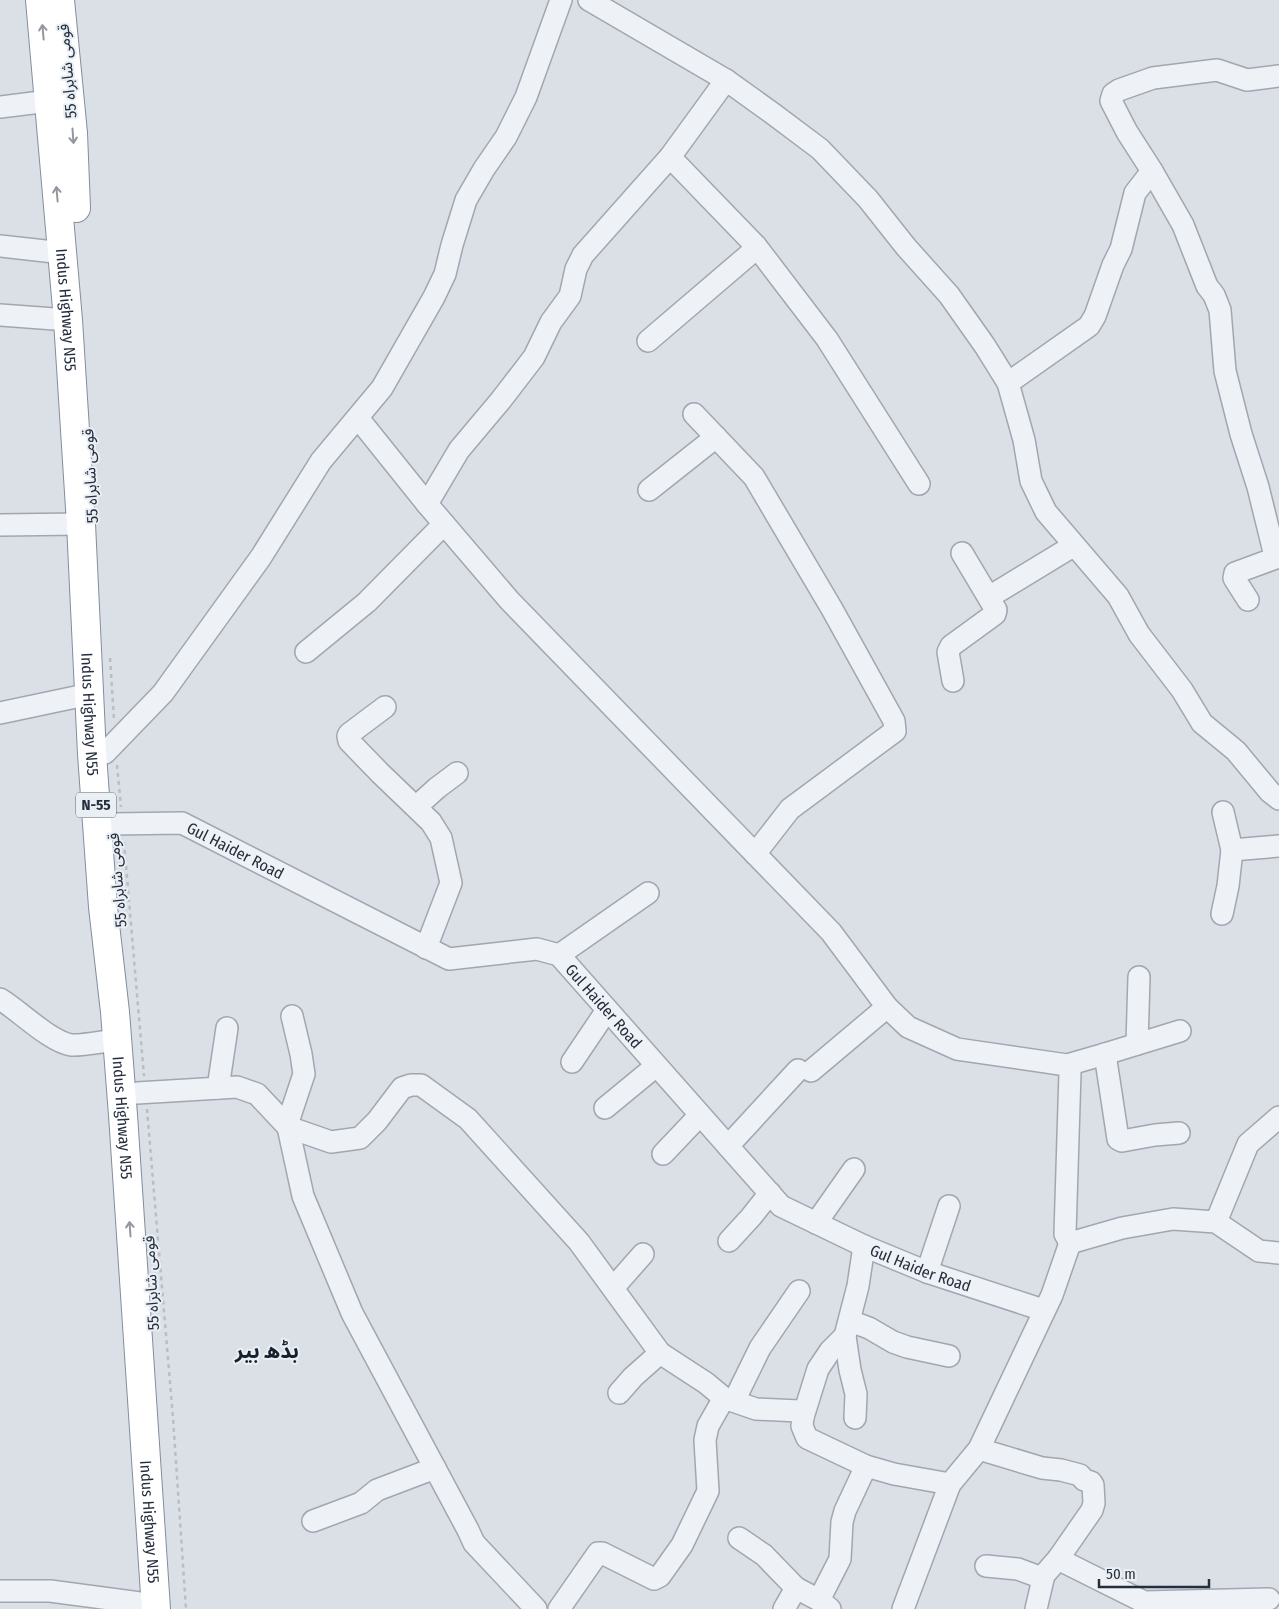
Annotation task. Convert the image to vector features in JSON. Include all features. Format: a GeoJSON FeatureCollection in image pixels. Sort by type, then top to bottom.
{"type":"FeatureCollection","features":[{"type":"Feature","properties":{"kind":"highway","name":"Indus Highway N55"},"geometry":{"type":"LineString","coordinates":[[40,0],[68,320],[103,907],[117,1040],[161,1608]]}},
{"type":"Feature","properties":{"kind":"highway","name":"قومی شاہراہ 55"},"geometry":{"type":"LineString","coordinates":[[60,0],[73,133],[105,753],[145,1182],[161,1608]]}},
{"type":"Feature","properties":{"kind":"street"},"geometry":{"type":"LineString","coordinates":[[105,753],[163,693],[261,557],[321,461],[382,388],[442,282],[466,200],[506,137],[526,97],[561,0]]}},
{"type":"Feature","properties":{"kind":"street"},"geometry":{"type":"LineString","coordinates":[[589,0],[726,80],[820,149],[868,199],[906,248],[949,295],[985,346],[1008,383],[1024,440],[1030,482],[1046,512],[1073,546],[1118,596],[1139,634],[1182,690],[1202,723],[1236,750],[1270,792],[1279,799]]}},
{"type":"Feature","properties":{"kind":"street"},"geometry":{"type":"LineString","coordinates":[[1248,600],[1234,578],[1235,573],[1274,559],[1275,556],[1258,487],[1241,434],[1225,371],[1220,310],[1214,295],[1207,286],[1183,225],[1127,132],[1111,101],[1113,94],[1118,90],[1153,78],[1217,70],[1247,80],[1279,76]]}},
{"type":"Feature","properties":{"kind":"street"},"geometry":{"type":"LineString","coordinates":[[427,504],[459,450],[502,400],[534,357],[551,322],[570,296],[576,269],[583,255],[670,157],[726,80]]}},
{"type":"Feature","properties":{"kind":"street"},"geometry":{"type":"LineString","coordinates":[[0,108],[49,101]]}},
{"type":"Feature","properties":{"kind":"street"},"geometry":{"type":"LineString","coordinates":[[670,157],[756,246],[827,339],[919,484]]}},
{"type":"Feature","properties":{"kind":"street"},"geometry":{"type":"LineString","coordinates":[[1008,383],[1089,326],[1095,316],[1113,265],[1121,249],[1135,193],[1152,171]]}},
{"type":"Feature","properties":{"kind":"street"},"geometry":{"type":"LineString","coordinates":[[0,246],[63,253]]}},
{"type":"Feature","properties":{"kind":"street"},"geometry":{"type":"LineString","coordinates":[[648,341],[751,253],[756,246]]}},
{"type":"Feature","properties":{"kind":"street"},"geometry":{"type":"LineString","coordinates":[[0,315],[68,320]]}},
{"type":"Feature","properties":{"kind":"street"},"geometry":{"type":"LineString","coordinates":[[694,414],[754,477],[832,609],[894,721],[895,731],[790,809],[755,854]]}},
{"type":"Feature","properties":{"kind":"street"},"geometry":{"type":"LineString","coordinates":[[358,418],[427,504],[509,600],[831,932],[886,1007],[908,1027],[957,1048],[1067,1065],[1180,1031]]}},
{"type":"Feature","properties":{"kind":"street"},"geometry":{"type":"LineString","coordinates":[[649,490],[716,438]]}},
{"type":"Feature","properties":{"kind":"street"},"geometry":{"type":"LineString","coordinates":[[0,525],[81,524]]}},
{"type":"Feature","properties":{"kind":"street"},"geometry":{"type":"LineString","coordinates":[[306,652],[367,602],[444,524]]}},
{"type":"Feature","properties":{"kind":"street"},"geometry":{"type":"LineString","coordinates":[[989,596],[1073,546]]}},
{"type":"Feature","properties":{"kind":"street"},"geometry":{"type":"LineString","coordinates":[[954,681],[948,652],[951,646],[995,614],[996,610],[962,553]]}},
{"type":"Feature","properties":{"kind":"street"},"geometry":{"type":"LineString","coordinates":[[0,713],[90,694]]}},
{"type":"Feature","properties":{"kind":"street"},"geometry":{"type":"LineString","coordinates":[[386,706],[349,734],[349,740],[431,822],[442,838],[451,883],[426,948]]}},
{"type":"Feature","properties":{"kind":"street"},"geometry":{"type":"LineString","coordinates":[[416,807],[437,788],[458,773]]}},
{"type":"Feature","properties":{"kind":"street"},"geometry":{"type":"LineString","coordinates":[[1222,914],[1228,886],[1232,850],[1223,812]]}},
{"type":"Feature","properties":{"kind":"street","name":"Gul Haider Road"},"geometry":{"type":"LineString","coordinates":[[112,824],[182,823],[449,959],[537,948],[559,955],[781,1206],[864,1246],[927,1272],[1044,1310]]}},
{"type":"Feature","properties":{"kind":"street"},"geometry":{"type":"LineString","coordinates":[[1232,850],[1279,846]]}},
{"type":"Feature","properties":{"kind":"street"},"geometry":{"type":"LineString","coordinates":[[559,955],[648,893]]}},
{"type":"Feature","properties":{"kind":"street"},"geometry":{"type":"LineString","coordinates":[[1137,1044],[1139,977]]}},
{"type":"Feature","properties":{"kind":"street"},"geometry":{"type":"LineString","coordinates":[[0,999],[58,1041],[72,1045],[117,1040]]}},
{"type":"Feature","properties":{"kind":"street"},"geometry":{"type":"LineString","coordinates":[[728,1146],[804,1070],[886,1007]]}},
{"type":"Feature","properties":{"kind":"street"},"geometry":{"type":"LineString","coordinates":[[572,1062],[607,1010]]}},
{"type":"Feature","properties":{"kind":"street"},"geometry":{"type":"LineString","coordinates":[[292,1016],[304,1074],[287,1126],[302,1196],[348,1304],[474,1543],[536,1609]]}},
{"type":"Feature","properties":{"kind":"street"},"geometry":{"type":"LineString","coordinates":[[218,1088],[227,1028]]}},
{"type":"Feature","properties":{"kind":"street"},"geometry":{"type":"LineString","coordinates":[[1105,1054],[1118,1140],[1179,1133]]}},
{"type":"Feature","properties":{"kind":"street"},"geometry":{"type":"LineString","coordinates":[[903,1609],[950,1484],[976,1455],[979,1449],[1052,1295],[1070,1243],[1065,1234],[1070,1072],[1067,1065]]}},
{"type":"Feature","properties":{"kind":"street"},"geometry":{"type":"LineString","coordinates":[[606,1108],[656,1066]]}},
{"type":"Feature","properties":{"kind":"street"},"geometry":{"type":"LineString","coordinates":[[137,1093],[237,1087],[257,1094],[287,1126],[331,1142],[360,1138],[377,1121],[402,1088],[411,1085],[421,1085],[468,1119],[579,1242],[660,1353],[729,1400],[756,1409],[799,1411],[803,1417]]}},
{"type":"Feature","properties":{"kind":"street"},"geometry":{"type":"LineString","coordinates":[[663,1154],[700,1115]]}},
{"type":"Feature","properties":{"kind":"street"},"geometry":{"type":"LineString","coordinates":[[1216,1222],[1248,1144],[1279,1117]]}},
{"type":"Feature","properties":{"kind":"street"},"geometry":{"type":"LineString","coordinates":[[816,1223],[854,1169]]}},
{"type":"Feature","properties":{"kind":"street"},"geometry":{"type":"LineString","coordinates":[[729,1241],[770,1194]]}},
{"type":"Feature","properties":{"kind":"street"},"geometry":{"type":"LineString","coordinates":[[927,1272],[949,1206]]}},
{"type":"Feature","properties":{"kind":"street"},"geometry":{"type":"LineString","coordinates":[[1070,1243],[1122,1228],[1173,1218],[1216,1222],[1259,1251],[1279,1253]]}},
{"type":"Feature","properties":{"kind":"street"},"geometry":{"type":"LineString","coordinates":[[855,1418],[856,1394],[850,1370],[848,1329],[858,1286],[864,1246]]}},
{"type":"Feature","properties":{"kind":"street"},"geometry":{"type":"LineString","coordinates":[[613,1288],[643,1254]]}},
{"type":"Feature","properties":{"kind":"street"},"geometry":{"type":"LineString","coordinates":[[559,1609],[598,1553],[602,1552],[654,1578],[660,1576],[682,1545],[708,1491],[706,1440],[708,1426],[729,1400],[760,1348],[799,1291]]}},
{"type":"Feature","properties":{"kind":"street"},"geometry":{"type":"LineString","coordinates":[[949,1356],[907,1347],[893,1342],[869,1328],[848,1329],[818,1369],[802,1426],[807,1438],[866,1466],[894,1474],[950,1484]]}},
{"type":"Feature","properties":{"kind":"street"},"geometry":{"type":"LineString","coordinates":[[619,1393],[633,1377],[660,1353]]}},
{"type":"Feature","properties":{"kind":"street"},"geometry":{"type":"LineString","coordinates":[[979,1449],[1042,1468],[1080,1475],[1084,1480],[1092,1484],[1094,1503],[1092,1510],[1058,1559],[1042,1578],[1036,1609]]}},
{"type":"Feature","properties":{"kind":"street"},"geometry":{"type":"LineString","coordinates":[[738,1538],[764,1555],[796,1588],[825,1605],[840,1559],[842,1522],[845,1511],[866,1466]]}},
{"type":"Feature","properties":{"kind":"street"},"geometry":{"type":"LineString","coordinates":[[313,1521],[361,1503],[377,1490],[434,1468]]}},
{"type":"Feature","properties":{"kind":"street"},"geometry":{"type":"LineString","coordinates":[[1058,1559],[1144,1602],[1269,1599]]}},
{"type":"Feature","properties":{"kind":"street"},"geometry":{"type":"LineString","coordinates":[[986,1566],[1018,1569],[1042,1578]]}},
{"type":"Feature","properties":{"kind":"street"},"geometry":{"type":"LineString","coordinates":[[784,1609],[796,1588]]}},
{"type":"Feature","properties":{"kind":"street"},"geometry":{"type":"LineString","coordinates":[[0,1592],[50,1591],[161,1608]]}},
{"type":"Feature","properties":{"kind":"district","name":"بڈھ بیر"},"geometry":{"type":"Point","coordinates":[267,1351]}}]}
